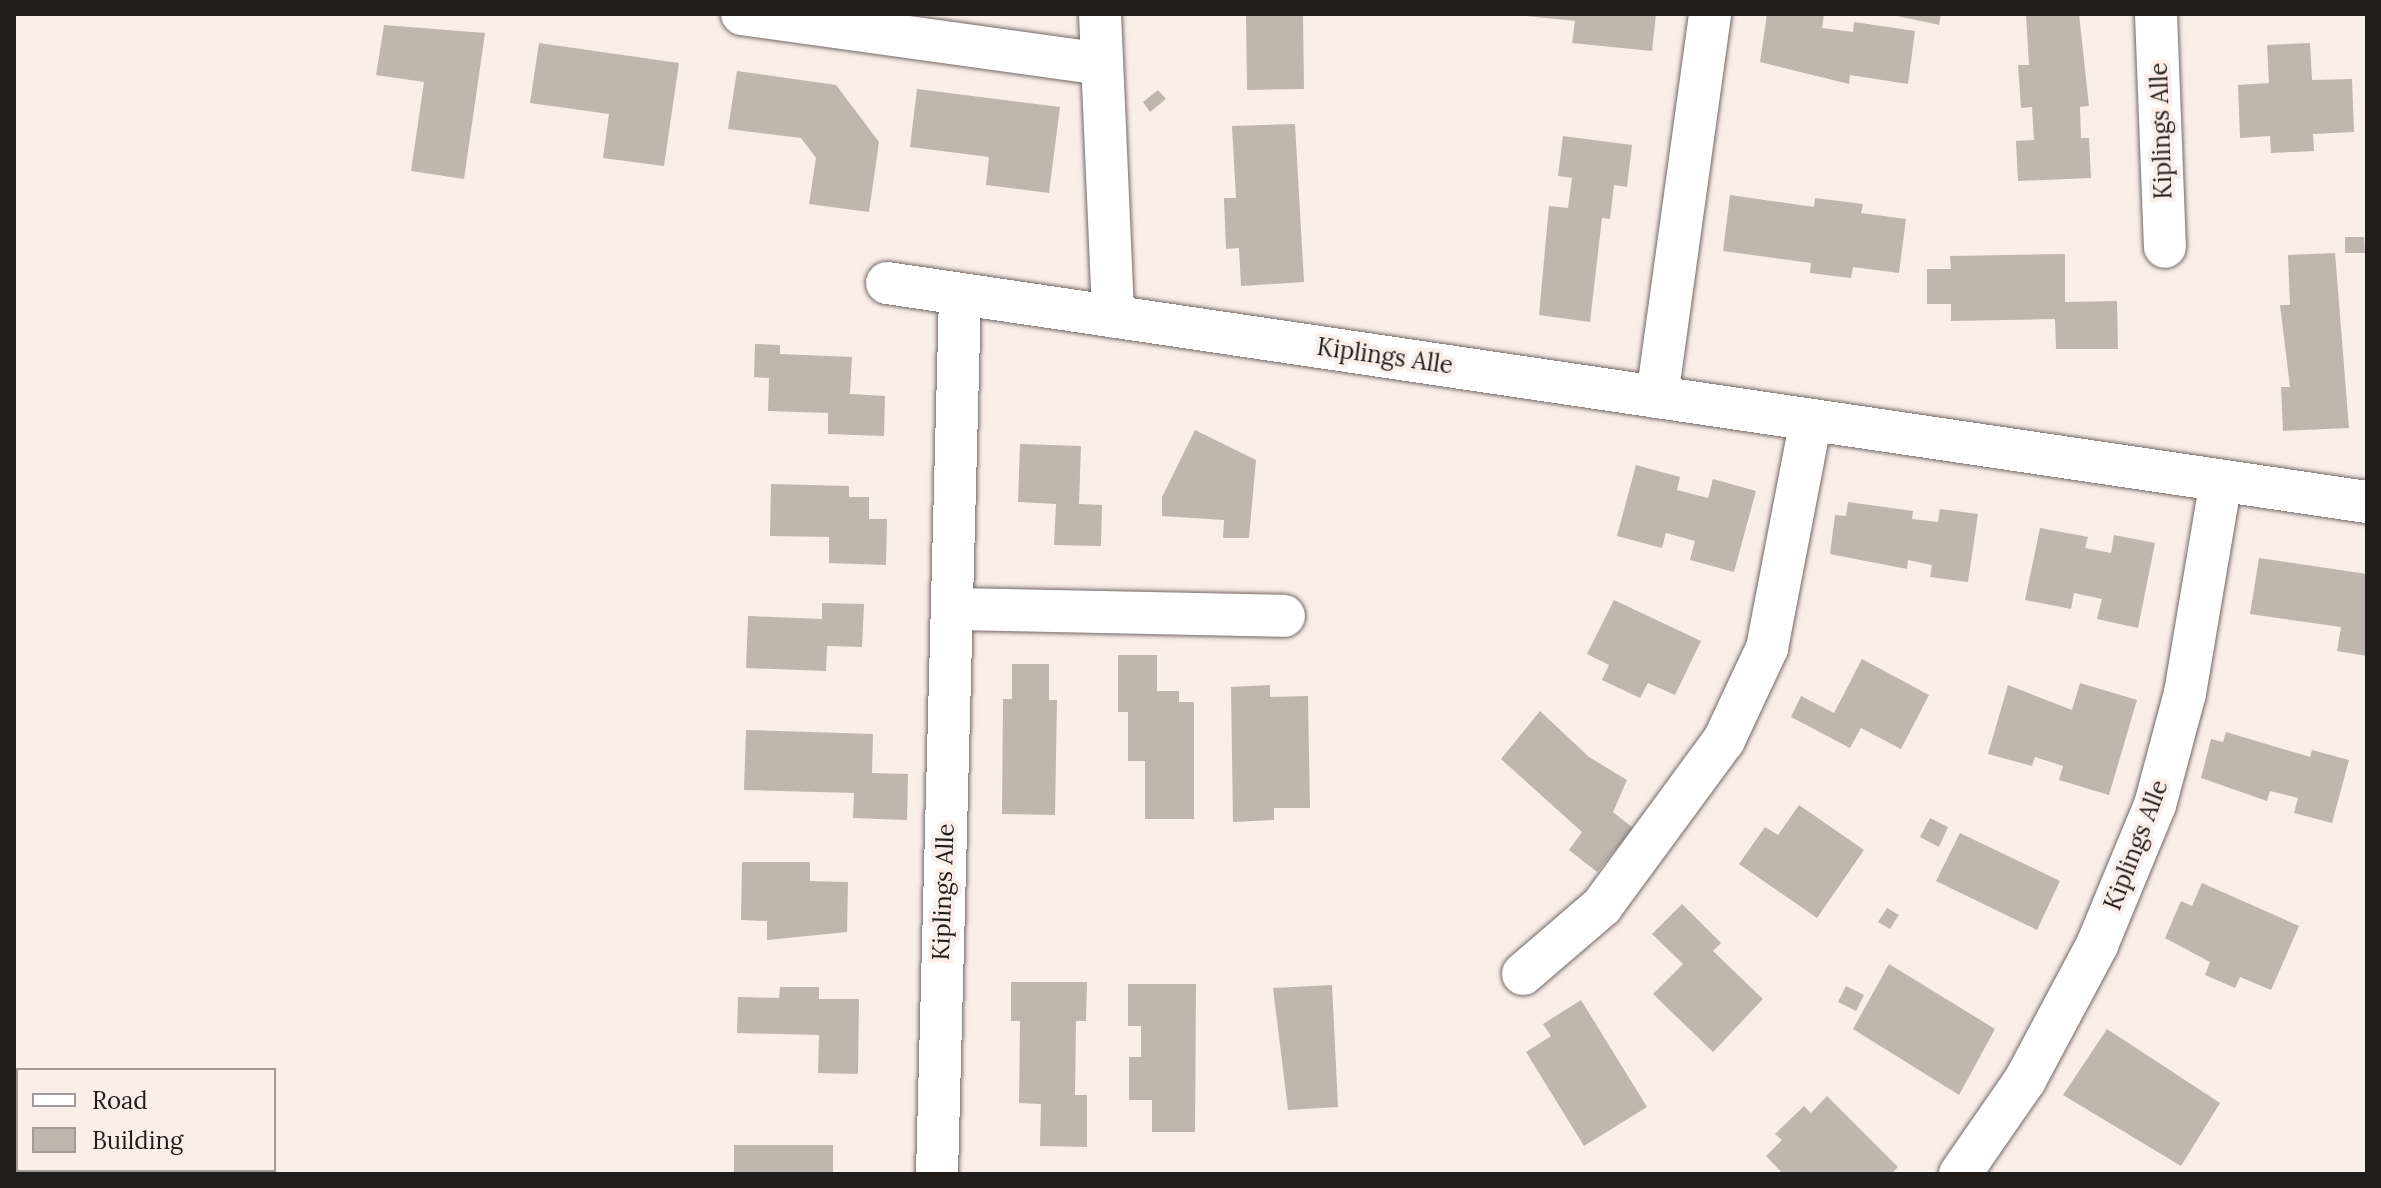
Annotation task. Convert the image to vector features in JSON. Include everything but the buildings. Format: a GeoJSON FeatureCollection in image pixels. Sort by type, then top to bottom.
{"type":"FeatureCollection","features":[{"type":"Feature","properties":{"kind":"street"},"geometry":{"type":"LineString","coordinates":[[742,14],[1101,64]]}},
{"type":"Feature","properties":{"kind":"street"},"geometry":{"type":"LineString","coordinates":[[1100,14],[1113,317]]}},
{"type":"Feature","properties":{"kind":"street"},"geometry":{"type":"LineString","coordinates":[[1657,397],[1710,14]]}},
{"type":"Feature","properties":{"kind":"street","name":"Kiplings Alle"},"geometry":{"type":"LineString","coordinates":[[2156,14],[2165,247]]}},
{"type":"Feature","properties":{"kind":"street","name":"Kiplings Alle"},"geometry":{"type":"LineString","coordinates":[[887,283],[2367,502]]}},
{"type":"Feature","properties":{"kind":"street","name":"Kiplings Alle"},"geometry":{"type":"LineString","coordinates":[[937,1174],[960,294]]}},
{"type":"Feature","properties":{"kind":"street"},"geometry":{"type":"LineString","coordinates":[[1523,974],[1602,906],[1724,740],[1767,648],[1811,420]]}},
{"type":"Feature","properties":{"kind":"street","name":"Kiplings Alle"},"geometry":{"type":"LineString","coordinates":[[1960,1174],[2025,1080],[2097,945],[2155,805],[2185,693],[2221,481]]}},
{"type":"Feature","properties":{"kind":"street"},"geometry":{"type":"LineString","coordinates":[[954,609],[1284,616]]}}]}
